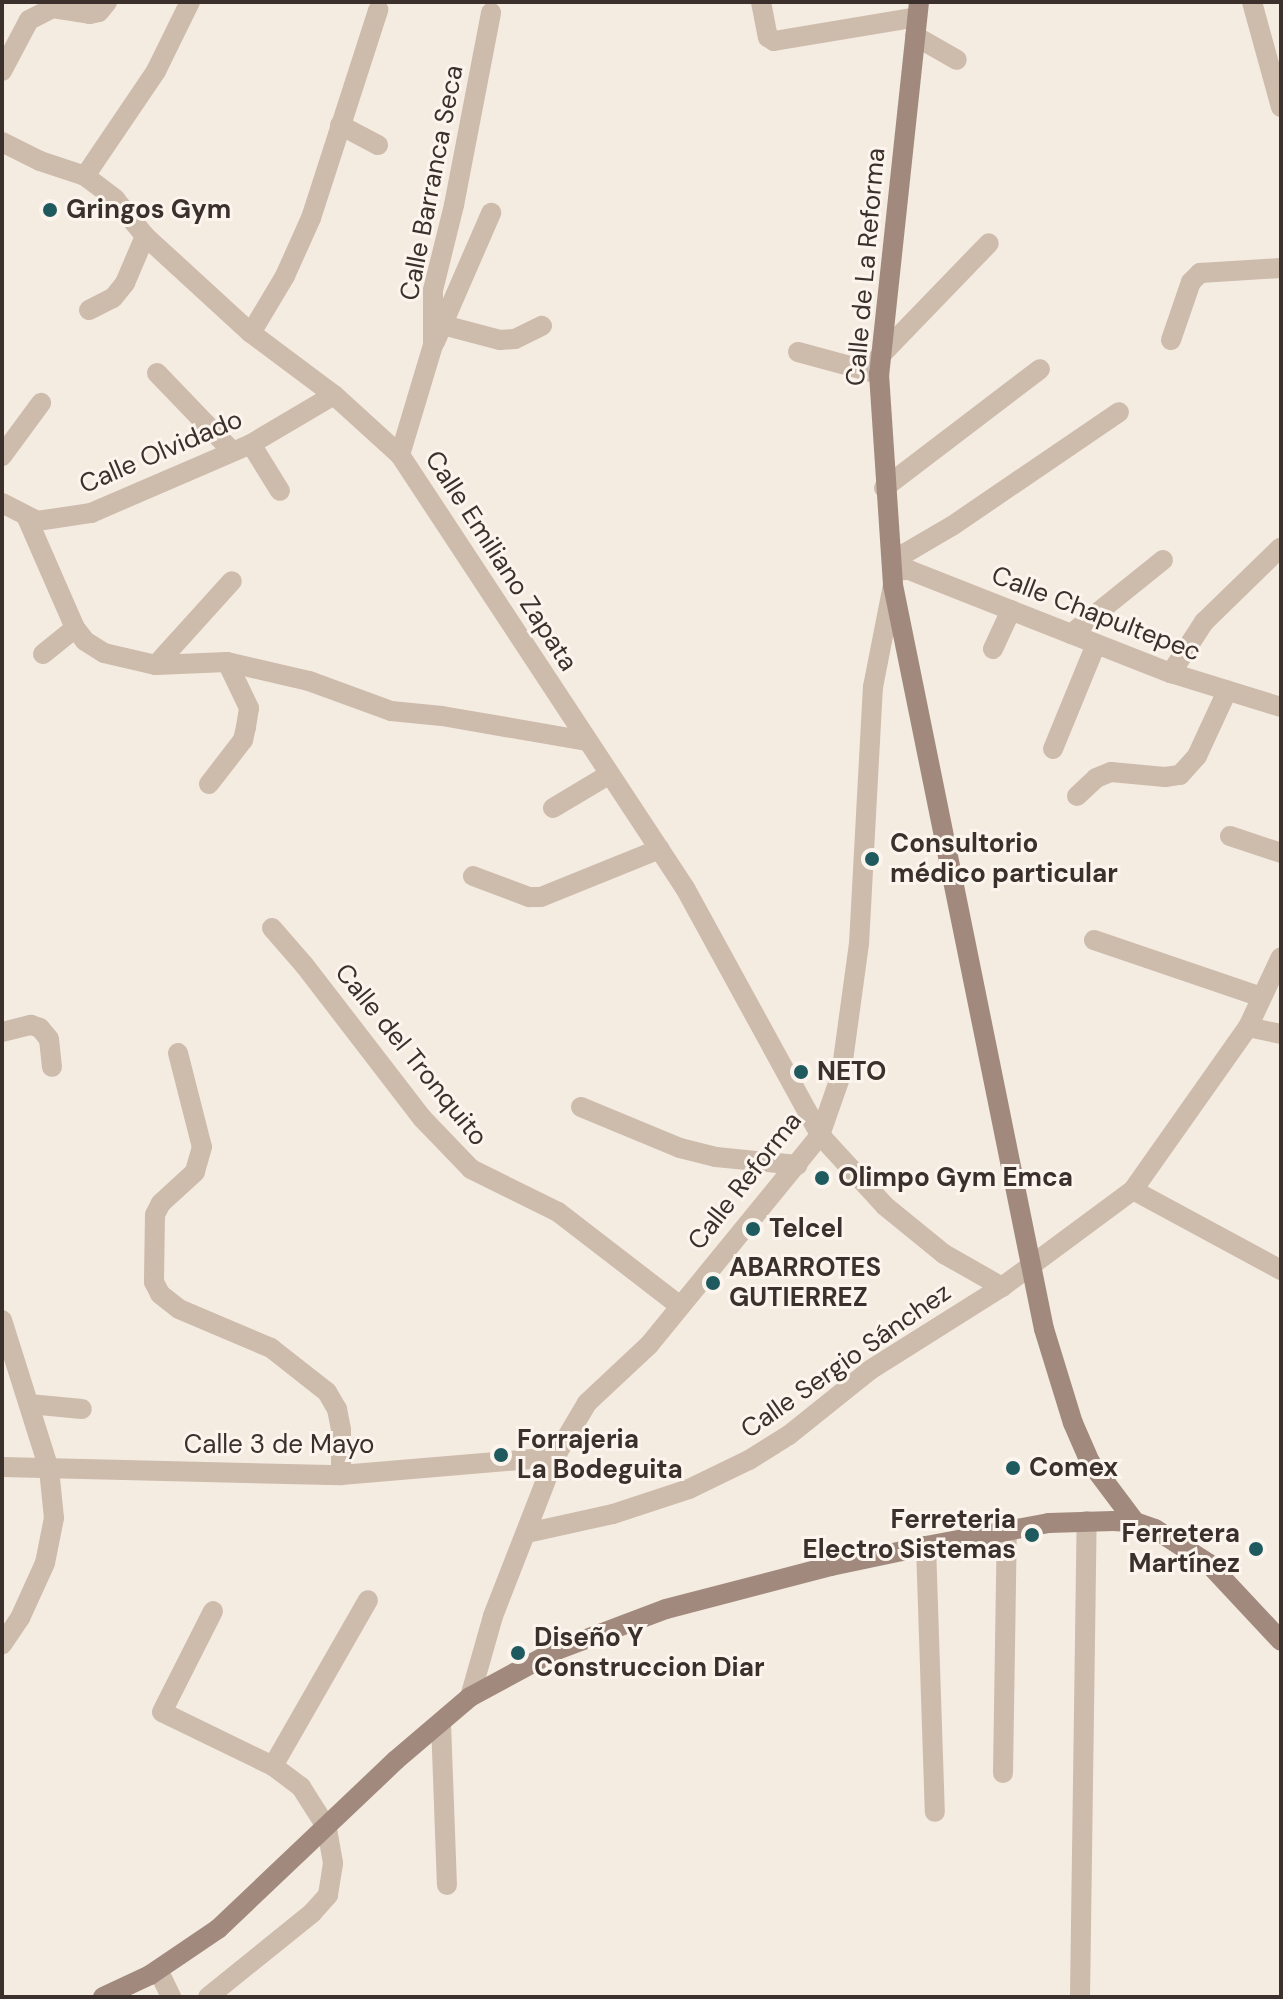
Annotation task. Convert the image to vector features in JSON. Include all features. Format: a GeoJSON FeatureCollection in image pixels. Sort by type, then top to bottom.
{"type":"FeatureCollection","features":[{"type":"Feature","properties":{"kind":"street"},"geometry":{"type":"LineString","coordinates":[[2,71],[29,20],[53,8],[90,14],[99,12],[107,2]]}},
{"type":"Feature","properties":{"kind":"street"},"geometry":{"type":"LineString","coordinates":[[85,176],[156,71],[190,2]]}},
{"type":"Feature","properties":{"kind":"street"},"geometry":{"type":"LineString","coordinates":[[761,2],[768,37],[774,41],[917,18],[957,60]]}},
{"type":"Feature","properties":{"kind":"street"},"geometry":{"type":"LineString","coordinates":[[1252,2],[1281,107]]}},
{"type":"Feature","properties":{"kind":"street"},"geometry":{"type":"LineString","coordinates":[[251,333],[285,276],[311,218],[378,10]]}},
{"type":"Feature","properties":{"kind":"street","name":"Calle Barranca Seca"},"geometry":{"type":"LineString","coordinates":[[400,455],[433,345],[433,290],[454,205],[491,13]]}},
{"type":"Feature","properties":{"kind":"street","name":"Calle de La Reforma"},"geometry":{"type":"LineString","coordinates":[[893,572],[884,488],[879,366],[917,18]]}},
{"type":"Feature","properties":{"kind":"street"},"geometry":{"type":"LineString","coordinates":[[340,125],[378,145]]}},
{"type":"Feature","properties":{"kind":"street","name":"Calle Emiliano Zapata"},"geometry":{"type":"LineString","coordinates":[[3,145],[85,176],[115,199],[145,236],[251,333],[334,395],[400,455],[660,849],[722,954],[820,1135],[885,1206],[944,1254],[1002,1287]]}},
{"type":"Feature","properties":{"kind":"street"},"geometry":{"type":"LineString","coordinates":[[433,345],[491,213]]}},
{"type":"Feature","properties":{"kind":"street"},"geometry":{"type":"LineString","coordinates":[[89,310],[113,298],[125,283],[145,236]]}},
{"type":"Feature","properties":{"kind":"street"},"geometry":{"type":"LineString","coordinates":[[798,352],[879,366],[989,243]]}},
{"type":"Feature","properties":{"kind":"street"},"geometry":{"type":"LineString","coordinates":[[1171,340],[1191,282],[1200,273],[1281,268]]}},
{"type":"Feature","properties":{"kind":"street"},"geometry":{"type":"LineString","coordinates":[[443,325],[500,340],[515,339],[542,326]]}},
{"type":"Feature","properties":{"kind":"street"},"geometry":{"type":"LineString","coordinates":[[884,488],[1040,369]]}},
{"type":"Feature","properties":{"kind":"street"},"geometry":{"type":"LineString","coordinates":[[157,373],[242,447],[280,491]]}},
{"type":"Feature","properties":{"kind":"street","name":"Calle Olvidado"},"geometry":{"type":"LineString","coordinates":[[27,518],[37,521],[91,513],[242,447],[334,395]]}},
{"type":"Feature","properties":{"kind":"street"},"geometry":{"type":"LineString","coordinates":[[2,456],[41,403]]}},
{"type":"Feature","properties":{"kind":"street"},"geometry":{"type":"LineString","coordinates":[[1119,412],[952,526],[893,572],[1029,1264],[1073,1423],[1090,1462],[1135,1522]]}},
{"type":"Feature","properties":{"kind":"street"},"geometry":{"type":"LineString","coordinates":[[2,503],[27,518],[75,628],[85,641],[104,653],[156,665],[227,662],[309,681],[391,711],[442,716],[587,741]]}},
{"type":"Feature","properties":{"kind":"street"},"geometry":{"type":"LineString","coordinates":[[1171,673],[1204,622],[1281,547]]}},
{"type":"Feature","properties":{"kind":"street"},"geometry":{"type":"LineString","coordinates":[[1071,634],[1163,560]]}},
{"type":"Feature","properties":{"kind":"street","name":"Calle Chapultepec"},"geometry":{"type":"LineString","coordinates":[[893,572],[909,570],[1171,673],[1281,707]]}},
{"type":"Feature","properties":{"kind":"street","name":"Calle Reforma"},"geometry":{"type":"LineString","coordinates":[[470,1697],[493,1616],[555,1457],[587,1403],[649,1345],[820,1135],[841,1075],[859,944],[873,687],[893,572]]}},
{"type":"Feature","properties":{"kind":"street"},"geometry":{"type":"LineString","coordinates":[[156,665],[232,581]]}},
{"type":"Feature","properties":{"kind":"street"},"geometry":{"type":"LineString","coordinates":[[993,649],[1011,610]]}},
{"type":"Feature","properties":{"kind":"street"},"geometry":{"type":"LineString","coordinates":[[43,654],[75,628]]}},
{"type":"Feature","properties":{"kind":"street"},"geometry":{"type":"LineString","coordinates":[[1053,749],[1096,644]]}},
{"type":"Feature","properties":{"kind":"street"},"geometry":{"type":"LineString","coordinates":[[209,784],[243,740],[249,708],[227,662]]}},
{"type":"Feature","properties":{"kind":"street"},"geometry":{"type":"LineString","coordinates":[[1077,796],[1096,778],[1111,772],[1165,777],[1180,775],[1197,756],[1227,691]]}},
{"type":"Feature","properties":{"kind":"street"},"geometry":{"type":"LineString","coordinates":[[553,808],[610,774]]}},
{"type":"Feature","properties":{"kind":"street"},"geometry":{"type":"LineString","coordinates":[[1230,836],[1281,853]]}},
{"type":"Feature","properties":{"kind":"street"},"geometry":{"type":"LineString","coordinates":[[473,876],[529,897],[541,897],[660,849]]}},
{"type":"Feature","properties":{"kind":"street","name":"Calle del Tronquito"},"geometry":{"type":"LineString","coordinates":[[272,928],[422,1118],[471,1169],[558,1212],[680,1306]]}},
{"type":"Feature","properties":{"kind":"street"},"geometry":{"type":"LineString","coordinates":[[1094,940],[1261,997]]}},
{"type":"Feature","properties":{"kind":"street","name":"Calle Sergio Sánchez"},"geometry":{"type":"LineString","coordinates":[[527,1533],[613,1514],[689,1489],[749,1460],[789,1435],[870,1370],[1002,1287],[1029,1264],[1133,1190],[1248,1027],[1281,957]]}},
{"type":"Feature","properties":{"kind":"street"},"geometry":{"type":"LineString","coordinates":[[2,1032],[31,1025],[40,1028],[49,1039],[52,1067]]}},
{"type":"Feature","properties":{"kind":"street"},"geometry":{"type":"LineString","coordinates":[[1248,1027],[1281,1034]]}},
{"type":"Feature","properties":{"kind":"street"},"geometry":{"type":"LineString","coordinates":[[178,1053],[202,1147],[195,1172],[161,1203],[155,1215],[154,1282],[160,1294],[179,1309],[271,1348],[327,1392],[337,1409],[341,1429],[341,1475]]}},
{"type":"Feature","properties":{"kind":"street"},"geometry":{"type":"LineString","coordinates":[[581,1107],[680,1148],[716,1157],[798,1165]]}},
{"type":"Feature","properties":{"kind":"street"},"geometry":{"type":"LineString","coordinates":[[1133,1190],[1281,1270]]}},
{"type":"Feature","properties":{"kind":"street"},"geometry":{"type":"LineString","coordinates":[[2,1320],[49,1469],[54,1518],[45,1563],[20,1618],[2,1645]]}},
{"type":"Feature","properties":{"kind":"street"},"geometry":{"type":"LineString","coordinates":[[29,1404],[82,1409]]}},
{"type":"Feature","properties":{"kind":"street","name":"Calle 3 de Mayo"},"geometry":{"type":"LineString","coordinates":[[2,1467],[341,1475],[555,1457]]}},
{"type":"Feature","properties":{"kind":"street"},"geometry":{"type":"LineString","coordinates":[[1080,1997],[1087,1521]]}},
{"type":"Feature","properties":{"kind":"street"},"geometry":{"type":"LineString","coordinates":[[103,1997],[158,1970],[218,1929],[470,1697],[557,1650],[666,1609],[831,1566],[926,1546],[1087,1521],[1135,1522],[1155,1529],[1209,1564],[1281,1641]]}},
{"type":"Feature","properties":{"kind":"street"},"geometry":{"type":"LineString","coordinates":[[1003,1773],[1007,1531]]}},
{"type":"Feature","properties":{"kind":"street"},"geometry":{"type":"LineString","coordinates":[[926,1546],[935,1812]]}},
{"type":"Feature","properties":{"kind":"street"},"geometry":{"type":"LineString","coordinates":[[273,1766],[368,1600]]}},
{"type":"Feature","properties":{"kind":"street"},"geometry":{"type":"LineString","coordinates":[[208,1997],[312,1913],[328,1895],[333,1863],[327,1828],[301,1787],[273,1766],[162,1712],[213,1611]]}},
{"type":"Feature","properties":{"kind":"street"},"geometry":{"type":"LineString","coordinates":[[441,1723],[447,1885]]}},
{"type":"Feature","properties":{"kind":"street"},"geometry":{"type":"LineString","coordinates":[[158,1970],[171,1997]]}},
{"type":"Feature","properties":{"kind":"place","name":"Gringos Gym"},"geometry":{"type":"Point","coordinates":[50,210]}},
{"type":"Feature","properties":{"kind":"place","name":"Consultorio médico particular"},"geometry":{"type":"Point","coordinates":[872,859]}},
{"type":"Feature","properties":{"kind":"place","name":"NETO"},"geometry":{"type":"Point","coordinates":[801,1072]}},
{"type":"Feature","properties":{"kind":"place","name":"Olimpo Gym Emca"},"geometry":{"type":"Point","coordinates":[822,1178]}},
{"type":"Feature","properties":{"kind":"place","name":"Telcel"},"geometry":{"type":"Point","coordinates":[753,1229]}},
{"type":"Feature","properties":{"kind":"place","name":"ABARROTES GUTIERREZ"},"geometry":{"type":"Point","coordinates":[713,1283]}},
{"type":"Feature","properties":{"kind":"place","name":"Forrajeria La Bodeguita"},"geometry":{"type":"Point","coordinates":[501,1455]}},
{"type":"Feature","properties":{"kind":"place","name":"Comex"},"geometry":{"type":"Point","coordinates":[1013,1468]}},
{"type":"Feature","properties":{"kind":"place","name":"Ferreteria Electro Sistemas"},"geometry":{"type":"Point","coordinates":[1032,1535]}},
{"type":"Feature","properties":{"kind":"place","name":"Ferretera Martínez"},"geometry":{"type":"Point","coordinates":[1256,1549]}},
{"type":"Feature","properties":{"kind":"place","name":"Diseño Y Construccion Diar"},"geometry":{"type":"Point","coordinates":[518,1653]}}]}
